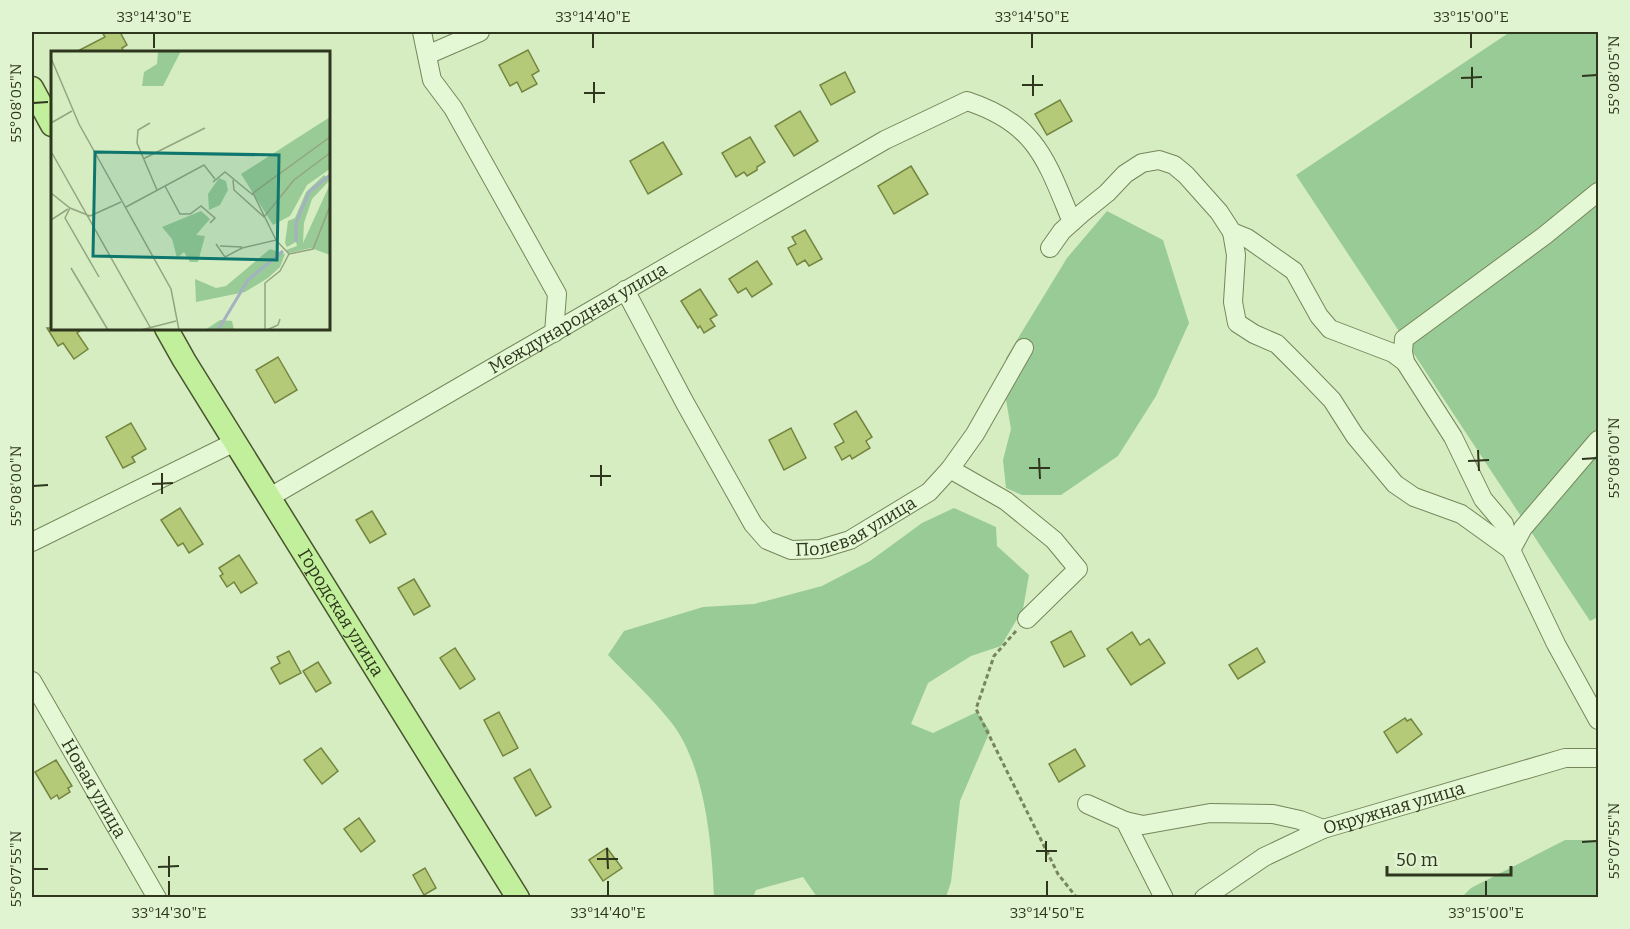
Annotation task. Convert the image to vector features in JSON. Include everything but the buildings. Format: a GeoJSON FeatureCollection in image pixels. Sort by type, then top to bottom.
{"type":"FeatureCollection","features":[{"type":"Feature","properties":{"kind":"main road"},"geometry":{"type":"LineString","coordinates":[[32,88],[51,123]]}},
{"type":"Feature","properties":{"kind":"main road","name":"Городская улица"},"geometry":{"type":"LineString","coordinates":[[167,330],[518,897]]}},
{"type":"Feature","properties":{"kind":"street"},"geometry":{"type":"LineString","coordinates":[[422,32],[432,80],[453,108],[556,294],[554,333]]}},
{"type":"Feature","properties":{"kind":"street"},"geometry":{"type":"LineString","coordinates":[[427,55],[480,32]]}},
{"type":"Feature","properties":{"kind":"street","name":"Международная улица"},"geometry":{"type":"LineString","coordinates":[[270,497],[885,140],[967,100],[999,114],[1024,132],[1038,148],[1052,170],[1072,222]]}},
{"type":"Feature","properties":{"kind":"street"},"geometry":{"type":"LineString","coordinates":[[1050,248],[1062,231],[1107,193],[1125,174],[1142,163],[1159,159],[1174,165],[1219,212],[1232,232],[1236,255],[1233,302],[1237,322],[1254,334],[1277,344],[1304,371],[1332,400],[1355,436],[1395,484],[1414,497],[1461,514],[1511,550]]}},
{"type":"Feature","properties":{"kind":"street"},"geometry":{"type":"LineString","coordinates":[[1405,362],[1404,339],[1544,236],[1599,192]]}},
{"type":"Feature","properties":{"kind":"street"},"geometry":{"type":"LineString","coordinates":[[1232,232],[1247,238],[1294,270],[1319,316],[1330,329],[1393,353],[1405,362],[1453,437],[1483,499],[1504,524],[1511,550],[1556,644],[1599,720]]}},
{"type":"Feature","properties":{"kind":"street","name":"Полевая улица"},"geometry":{"type":"LineString","coordinates":[[625,290],[753,524],[767,540],[791,550],[820,549],[850,540],[929,492],[950,469],[975,434],[1024,348]]}},
{"type":"Feature","properties":{"kind":"street"},"geometry":{"type":"LineString","coordinates":[[1511,550],[1523,528],[1599,440]]}},
{"type":"Feature","properties":{"kind":"street"},"geometry":{"type":"LineString","coordinates":[[32,542],[235,441]]}},
{"type":"Feature","properties":{"kind":"street"},"geometry":{"type":"LineString","coordinates":[[950,469],[1006,501],[1054,540],[1078,569],[1027,619]]}},
{"type":"Feature","properties":{"kind":"street","name":"Новая улица"},"geometry":{"type":"LineString","coordinates":[[32,681],[157,897]]}},
{"type":"Feature","properties":{"kind":"street","name":"Окружная улица"},"geometry":{"type":"LineString","coordinates":[[1204,897],[1264,856],[1323,829],[1565,758],[1599,758]]}},
{"type":"Feature","properties":{"kind":"street"},"geometry":{"type":"LineString","coordinates":[[1087,804],[1125,821],[1143,825],[1210,813],[1273,814],[1300,820],[1323,829]]}},
{"type":"Feature","properties":{"kind":"street"},"geometry":{"type":"LineString","coordinates":[[1125,821],[1164,897]]}},
{"type":"Feature","properties":{"kind":"path"},"geometry":{"type":"LineString","coordinates":[[1027,619],[994,656],[976,709],[1058,874],[1077,897]]}},
{"type":"Feature","properties":{"kind":"green space"},"geometry":{"type":"Polygon","coordinates":[[[1510,32],[1598,32],[1598,617],[1590,621],[1296,175],[1510,32]]]}},
{"type":"Feature","properties":{"kind":"green space"},"geometry":{"type":"Polygon","coordinates":[[[1107,211],[1163,240],[1189,323],[1156,396],[1118,456],[1061,495],[1022,495],[1006,488],[1003,460],[1011,429],[1005,394],[1006,358],[1067,258],[1107,211]]]}},
{"type":"Feature","properties":{"kind":"green space"},"geometry":{"type":"Polygon","coordinates":[[[954,508],[996,527],[997,546],[1029,575],[1023,609],[1001,646],[971,656],[928,683],[911,724],[933,733],[977,712],[990,731],[960,801],[951,882],[946,897],[817,897],[803,877],[756,890],[753,897],[714,897],[708,830],[699,782],[692,760],[671,722],[608,655],[624,631],[703,607],[754,604],[822,586],[870,561],[922,523],[954,508]]]}},
{"type":"Feature","properties":{"kind":"green space"},"geometry":{"type":"Polygon","coordinates":[[[1565,840],[1598,840],[1598,897],[1462,897],[1471,888],[1565,840]]]}}]}
